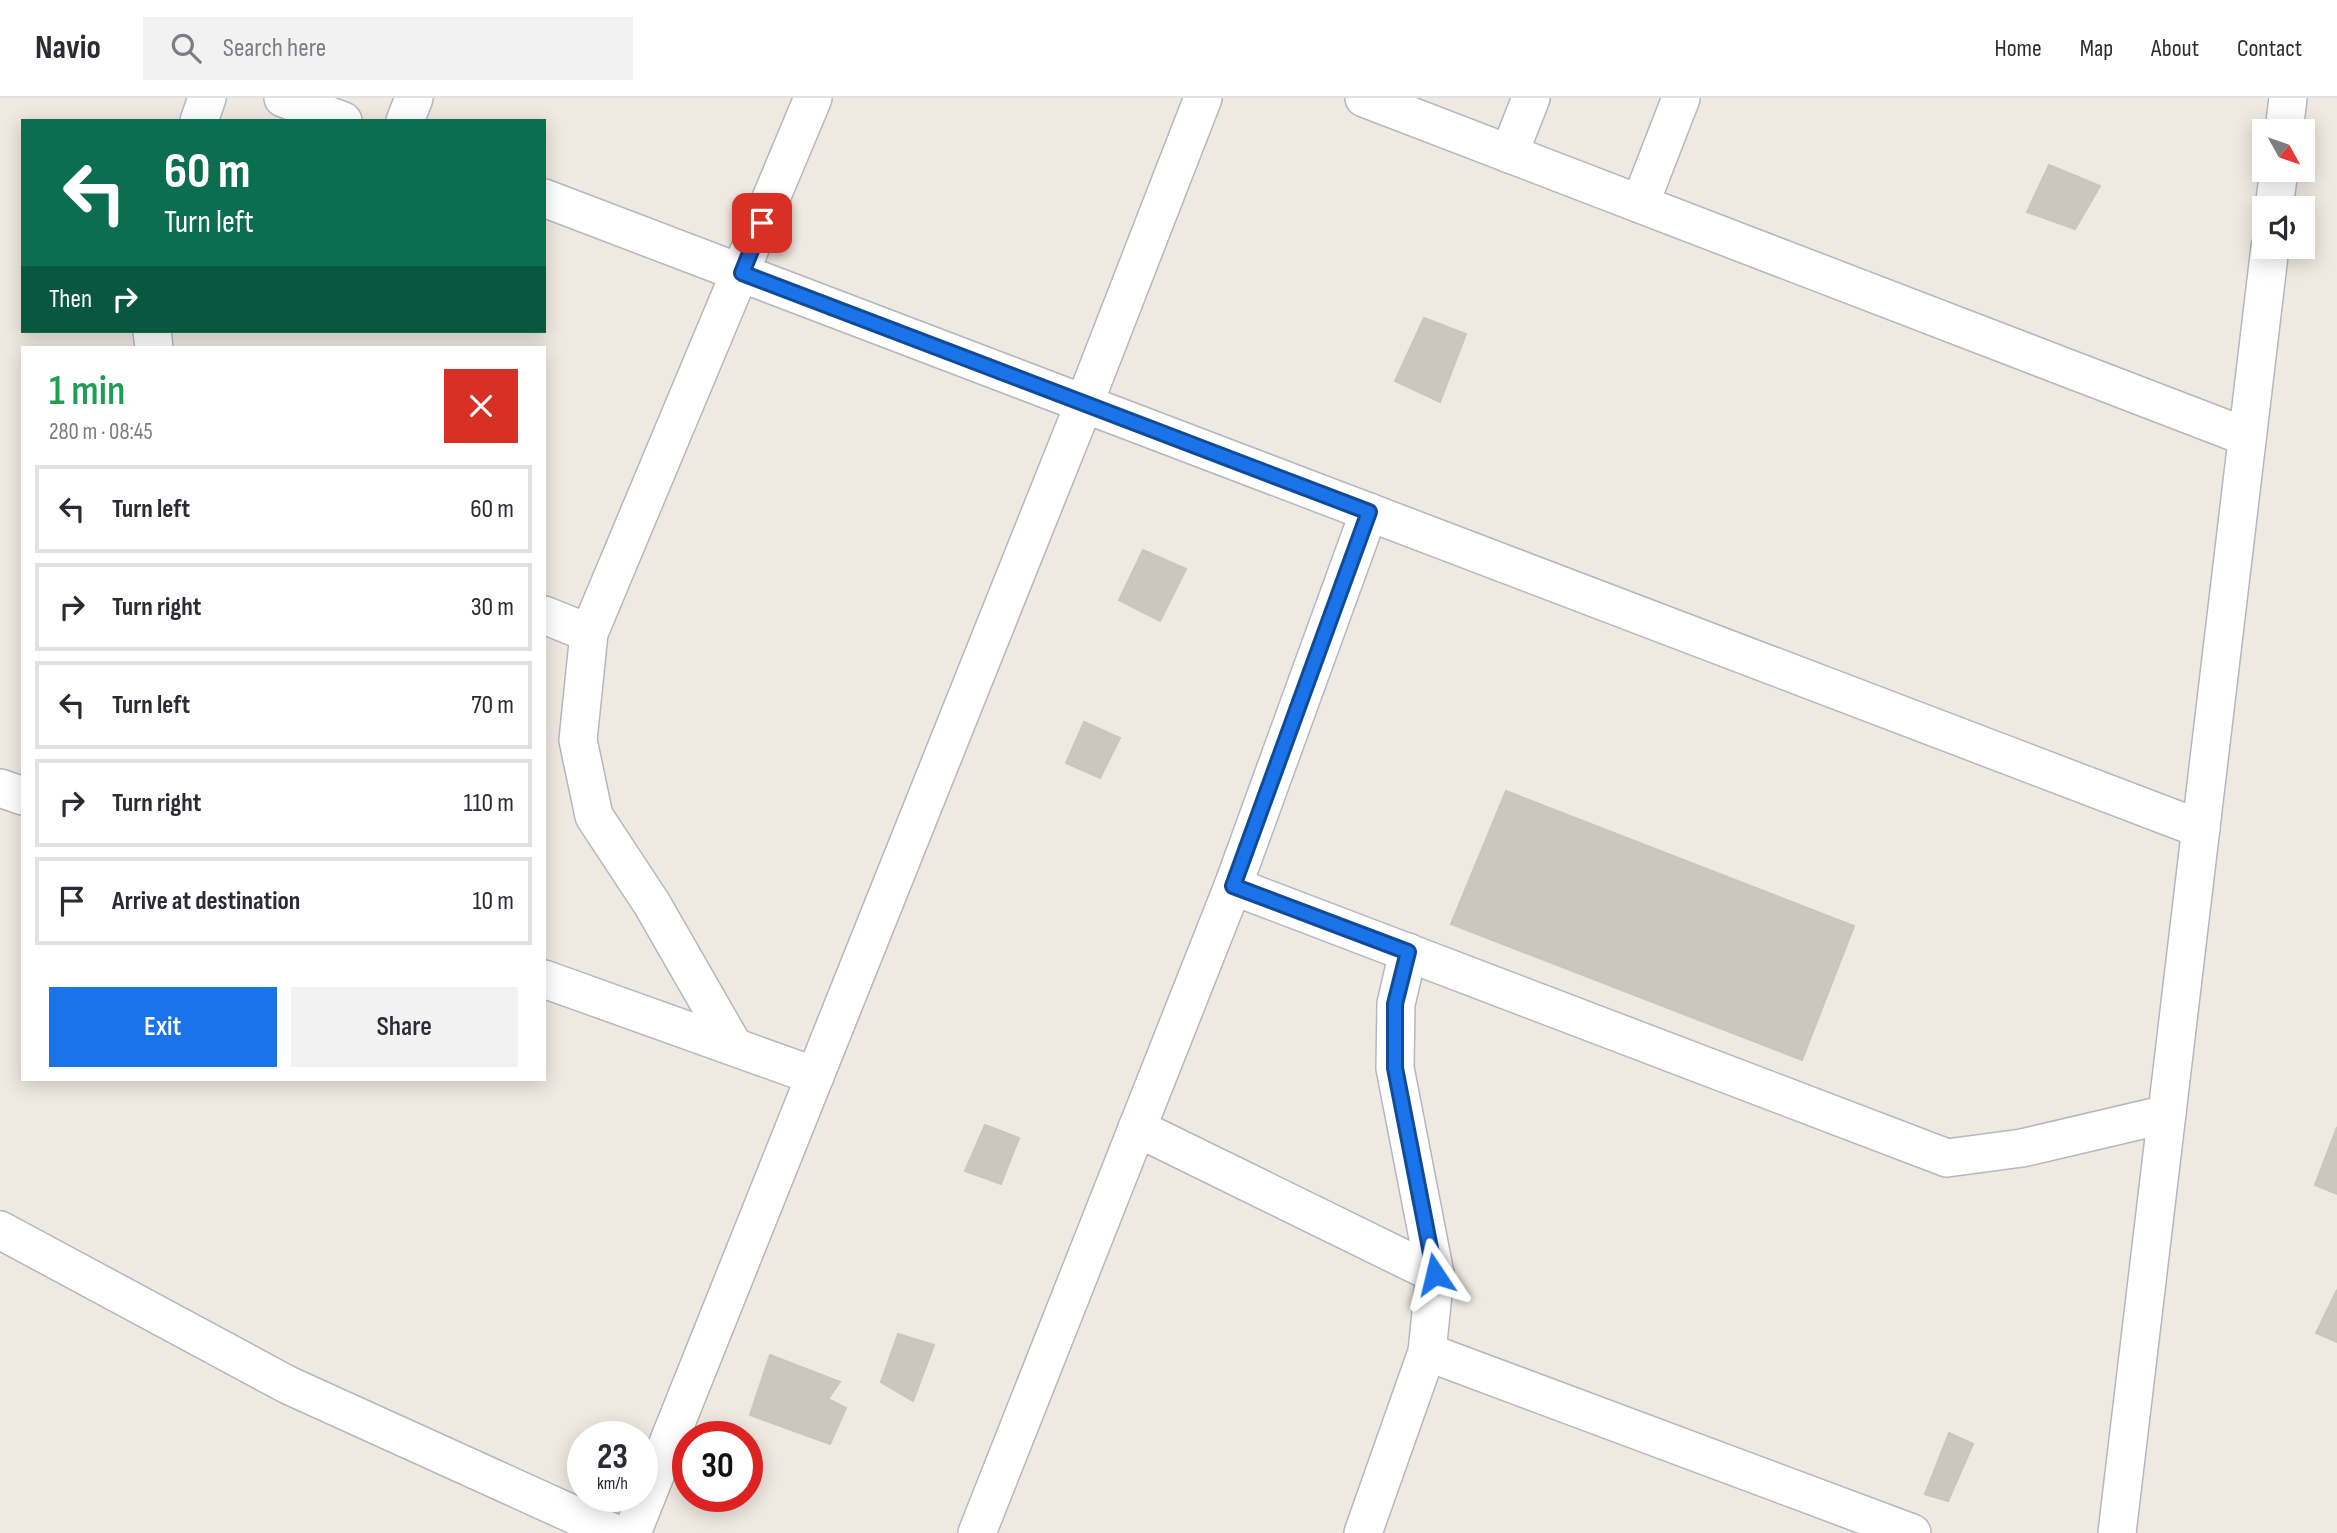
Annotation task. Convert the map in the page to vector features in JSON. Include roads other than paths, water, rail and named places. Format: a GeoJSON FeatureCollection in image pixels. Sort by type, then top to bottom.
{"type":"FeatureCollection","features":[{"type":"Feature","properties":{"kind":"street"},"geometry":{"type":"LineString","coordinates":[[200,119],[206,98]]}},
{"type":"Feature","properties":{"kind":"street"},"geometry":{"type":"LineString","coordinates":[[283,98],[338,119]]}},
{"type":"Feature","properties":{"kind":"street"},"geometry":{"type":"LineString","coordinates":[[406,119],[414,98]]}},
{"type":"Feature","properties":{"kind":"street"},"geometry":{"type":"LineString","coordinates":[[733,1045],[652,904],[594,816],[578,740],[589,633],[813,98]]}},
{"type":"Feature","properties":{"kind":"street"},"geometry":{"type":"LineString","coordinates":[[632,1533],[1084,404],[1203,98]]}},
{"type":"Feature","properties":{"kind":"street"},"geometry":{"type":"LineString","coordinates":[[1364,98],[2247,437]]}},
{"type":"Feature","properties":{"kind":"street"},"geometry":{"type":"LineString","coordinates":[[1510,154],[1531,98]]}},
{"type":"Feature","properties":{"kind":"street"},"geometry":{"type":"LineString","coordinates":[[1640,204],[1681,98]]}},
{"type":"Feature","properties":{"kind":"street"},"geometry":{"type":"LineString","coordinates":[[2285,119],[2288,98]]}},
{"type":"Feature","properties":{"kind":"street"},"geometry":{"type":"LineString","coordinates":[[546,199],[2201,830]]}},
{"type":"Feature","properties":{"kind":"street"},"geometry":{"type":"LineString","coordinates":[[2117,1533],[2269,259]]}},
{"type":"Feature","properties":{"kind":"street"},"geometry":{"type":"LineString","coordinates":[[977,1533],[1233,886],[1369,512]]}},
{"type":"Feature","properties":{"kind":"street"},"geometry":{"type":"LineString","coordinates":[[546,616],[589,633]]}},
{"type":"Feature","properties":{"kind":"street"},"geometry":{"type":"LineString","coordinates":[[0,788],[21,795]]}},
{"type":"Feature","properties":{"kind":"street"},"geometry":{"type":"LineString","coordinates":[[1233,886],[1947,1158],[2022,1148],[2167,1114]]}},
{"type":"Feature","properties":{"kind":"street"},"geometry":{"type":"LineString","coordinates":[[1363,1533],[1427,1352],[1435,1274],[1395,1068],[1395,1004],[1408,952]]}},
{"type":"Feature","properties":{"kind":"street"},"geometry":{"type":"LineString","coordinates":[[546,980],[815,1076]]}},
{"type":"Feature","properties":{"kind":"street"},"geometry":{"type":"LineString","coordinates":[[1137,1128],[1435,1274]]}},
{"type":"Feature","properties":{"kind":"street"},"geometry":{"type":"LineString","coordinates":[[0,1230],[288,1385],[614,1533]]}},
{"type":"Feature","properties":{"kind":"street"},"geometry":{"type":"LineString","coordinates":[[1427,1352],[1913,1533]]}}]}
